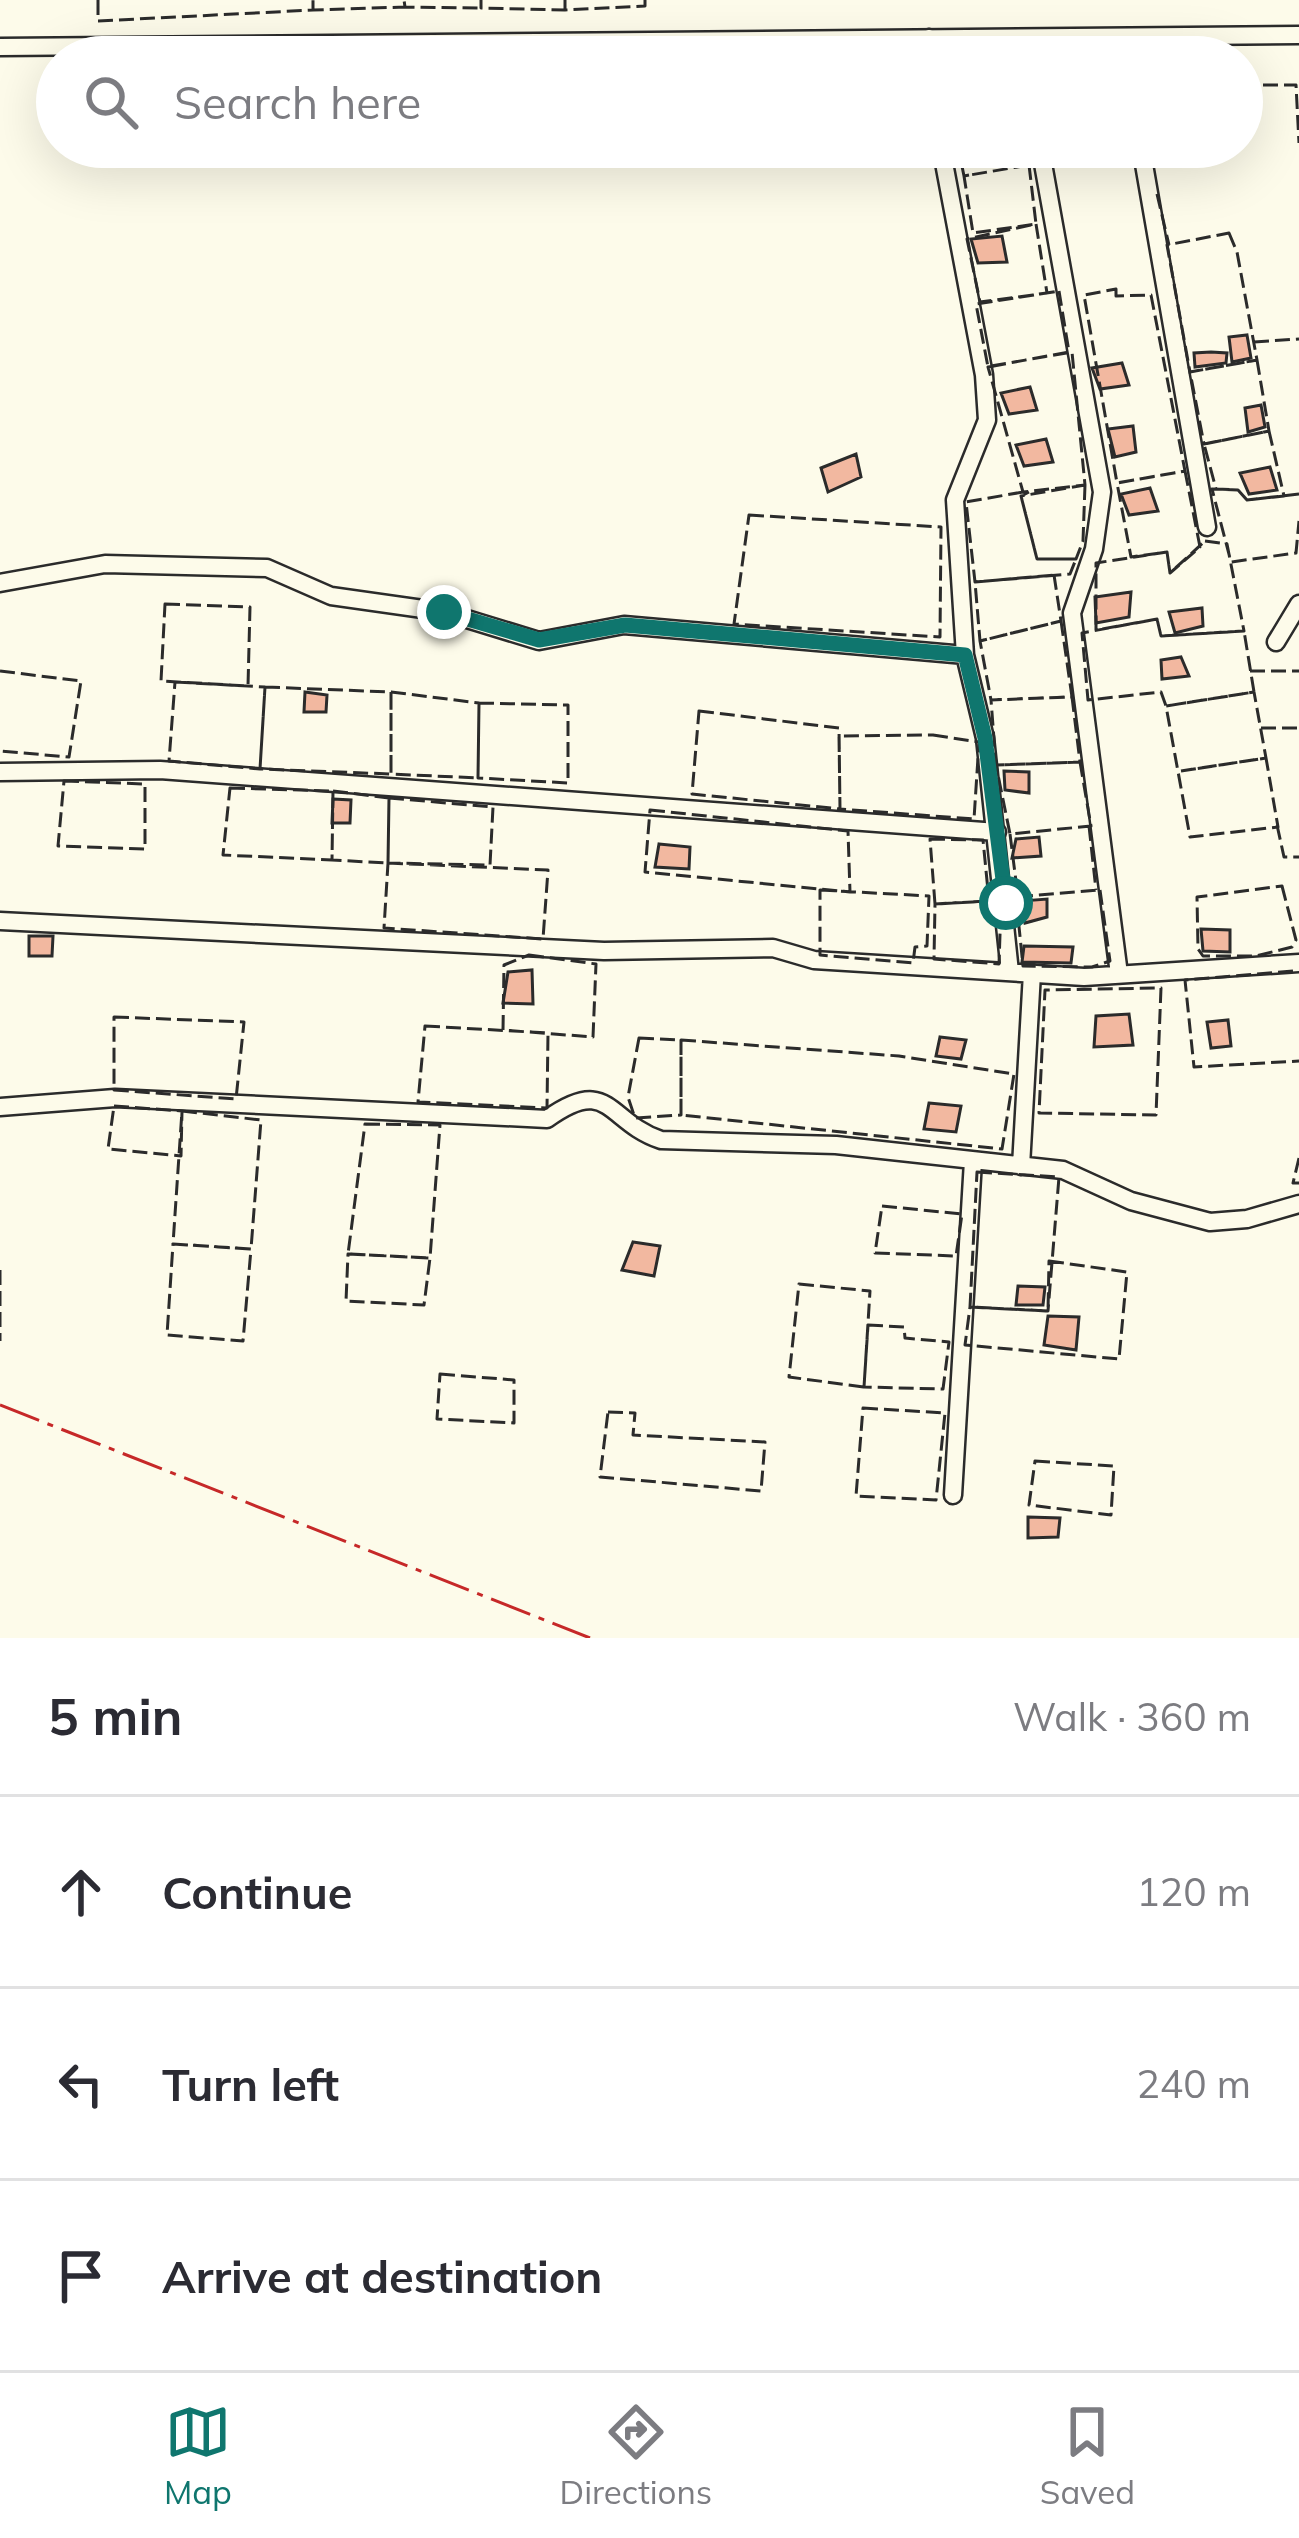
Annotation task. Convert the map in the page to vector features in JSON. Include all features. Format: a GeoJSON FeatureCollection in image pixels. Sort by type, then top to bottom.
{"type":"FeatureCollection","features":[{"type":"Feature","properties":{"kind":"street"},"geometry":{"type":"LineString","coordinates":[[1215,36],[1299,35]]}},
{"type":"Feature","properties":{"kind":"street"},"geometry":{"type":"LineString","coordinates":[[0,47],[36,47]]}},
{"type":"Feature","properties":{"kind":"street"},"geometry":{"type":"LineString","coordinates":[[944,168],[983,362],[987,420],[955,500],[965,655],[985,738],[1010,972]]}},
{"type":"Feature","properties":{"kind":"street"},"geometry":{"type":"LineString","coordinates":[[1044,168],[1102,492],[1094,549],[1072,613],[1119,974]]}},
{"type":"Feature","properties":{"kind":"street"},"geometry":{"type":"LineString","coordinates":[[1145,168],[1207,527]]}},
{"type":"Feature","properties":{"kind":"street"},"geometry":{"type":"LineString","coordinates":[[0,583],[106,564],[266,568],[331,596],[444,612],[539,640],[625,625],[965,655]]}},
{"type":"Feature","properties":{"kind":"street"},"geometry":{"type":"LineString","coordinates":[[1276,642],[1299,604]]}},
{"type":"Feature","properties":{"kind":"street"},"geometry":{"type":"LineString","coordinates":[[0,772],[160,770],[997,832]]}},
{"type":"Feature","properties":{"kind":"street"},"geometry":{"type":"LineString","coordinates":[[0,921],[604,950],[773,948],[814,960],[1032,974],[1299,963]]}},
{"type":"Feature","properties":{"kind":"street"},"geometry":{"type":"LineString","coordinates":[[1021,1166],[1032,974]]}},
{"type":"Feature","properties":{"kind":"street"},"geometry":{"type":"LineString","coordinates":[[0,1107],[116,1098],[547,1119],[590,1098],[606,1101],[644,1134],[661,1140],[836,1145],[1063,1170],[1132,1201],[1210,1222],[1247,1219],[1299,1204]]}},
{"type":"Feature","properties":{"kind":"street"},"geometry":{"type":"LineString","coordinates":[[953,1495],[973,1161]]}},
{"type":"Feature","properties":{"kind":"building"},"geometry":{"type":"Polygon","coordinates":[[[1002,236],[1007,262],[978,263],[971,239],[1002,236]]]}},
{"type":"Feature","properties":{"kind":"building"},"geometry":{"type":"Polygon","coordinates":[[[1247,335],[1251,358],[1232,362],[1229,337],[1247,335]]]}},
{"type":"Feature","properties":{"kind":"building"},"geometry":{"type":"Polygon","coordinates":[[[1194,353],[1227,353],[1226,363],[1195,367],[1194,353]]]}},
{"type":"Feature","properties":{"kind":"building"},"geometry":{"type":"Polygon","coordinates":[[[1122,363],[1129,385],[1100,389],[1092,368],[1122,363]]]}},
{"type":"Feature","properties":{"kind":"building"},"geometry":{"type":"Polygon","coordinates":[[[1030,387],[1037,410],[1009,414],[1001,393],[1030,387]]]}},
{"type":"Feature","properties":{"kind":"building"},"geometry":{"type":"Polygon","coordinates":[[[1261,405],[1265,427],[1248,432],[1245,408],[1261,405]]]}},
{"type":"Feature","properties":{"kind":"building"},"geometry":{"type":"Polygon","coordinates":[[[1133,426],[1136,452],[1115,457],[1108,429],[1133,426]]]}},
{"type":"Feature","properties":{"kind":"building"},"geometry":{"type":"Polygon","coordinates":[[[1046,439],[1053,462],[1024,466],[1016,445],[1046,439]]]}},
{"type":"Feature","properties":{"kind":"building"},"geometry":{"type":"Polygon","coordinates":[[[856,454],[861,477],[828,492],[821,468],[856,454]]]}},
{"type":"Feature","properties":{"kind":"building"},"geometry":{"type":"Polygon","coordinates":[[[1270,467],[1277,490],[1249,494],[1240,473],[1270,467]]]}},
{"type":"Feature","properties":{"kind":"building"},"geometry":{"type":"Polygon","coordinates":[[[1150,488],[1158,511],[1129,515],[1121,494],[1150,488]]]}},
{"type":"Feature","properties":{"kind":"building"},"geometry":{"type":"Polygon","coordinates":[[[1131,592],[1129,617],[1096,623],[1095,597],[1131,592]]]}},
{"type":"Feature","properties":{"kind":"building"},"geometry":{"type":"Polygon","coordinates":[[[1202,608],[1203,626],[1175,633],[1169,612],[1202,608]]]}},
{"type":"Feature","properties":{"kind":"building"},"geometry":{"type":"Polygon","coordinates":[[[1181,657],[1189,676],[1162,679],[1161,660],[1181,657]]]}},
{"type":"Feature","properties":{"kind":"building"},"geometry":{"type":"Polygon","coordinates":[[[305,692],[327,695],[326,712],[304,712],[305,692]]]}},
{"type":"Feature","properties":{"kind":"building"},"geometry":{"type":"Polygon","coordinates":[[[1004,771],[1029,772],[1029,793],[1005,790],[1004,771]]]}},
{"type":"Feature","properties":{"kind":"building"},"geometry":{"type":"Polygon","coordinates":[[[333,799],[351,800],[350,823],[332,823],[333,799]]]}},
{"type":"Feature","properties":{"kind":"building"},"geometry":{"type":"Polygon","coordinates":[[[1039,837],[1041,856],[1012,858],[1016,839],[1039,837]]]}},
{"type":"Feature","properties":{"kind":"building"},"geometry":{"type":"Polygon","coordinates":[[[659,844],[690,847],[689,869],[655,867],[659,844]]]}},
{"type":"Feature","properties":{"kind":"building"},"geometry":{"type":"Polygon","coordinates":[[[1047,899],[1047,917],[1025,923],[1021,901],[1047,899]]]}},
{"type":"Feature","properties":{"kind":"building"},"geometry":{"type":"Polygon","coordinates":[[[1201,929],[1230,930],[1230,952],[1203,951],[1201,929]]]}},
{"type":"Feature","properties":{"kind":"building"},"geometry":{"type":"Polygon","coordinates":[[[29,936],[53,936],[52,956],[29,956],[29,936]]]}},
{"type":"Feature","properties":{"kind":"building"},"geometry":{"type":"Polygon","coordinates":[[[1024,946],[1073,947],[1071,963],[1022,962],[1024,946]]]}},
{"type":"Feature","properties":{"kind":"building"},"geometry":{"type":"Polygon","coordinates":[[[532,970],[533,1004],[503,1003],[508,972],[532,970]]]}},
{"type":"Feature","properties":{"kind":"building"},"geometry":{"type":"Polygon","coordinates":[[[1129,1014],[1133,1045],[1094,1047],[1096,1016],[1129,1014]]]}},
{"type":"Feature","properties":{"kind":"building"},"geometry":{"type":"Polygon","coordinates":[[[1228,1020],[1231,1046],[1211,1048],[1207,1022],[1228,1020]]]}},
{"type":"Feature","properties":{"kind":"building"},"geometry":{"type":"Polygon","coordinates":[[[940,1037],[966,1040],[961,1059],[936,1056],[940,1037]]]}},
{"type":"Feature","properties":{"kind":"building"},"geometry":{"type":"Polygon","coordinates":[[[929,1103],[961,1106],[956,1132],[924,1129],[929,1103]]]}},
{"type":"Feature","properties":{"kind":"building"},"geometry":{"type":"Polygon","coordinates":[[[633,1242],[660,1246],[654,1276],[622,1270],[633,1242]]]}},
{"type":"Feature","properties":{"kind":"building"},"geometry":{"type":"Polygon","coordinates":[[[1018,1286],[1045,1287],[1043,1305],[1016,1305],[1018,1286]]]}},
{"type":"Feature","properties":{"kind":"building"},"geometry":{"type":"Polygon","coordinates":[[[1048,1316],[1079,1317],[1076,1350],[1044,1345],[1048,1316]]]}},
{"type":"Feature","properties":{"kind":"building"},"geometry":{"type":"Polygon","coordinates":[[[1028,1517],[1060,1518],[1058,1537],[1028,1538],[1028,1517]]]}},
{"type":"Feature","properties":{"kind":"fence"},"geometry":{"type":"LineString","coordinates":[[98,0],[98,21],[313,10],[313,0],[313,10],[405,7],[404,0],[405,7],[481,8],[481,0],[481,8],[565,10],[565,0],[565,10],[645,6],[645,0]]}},
{"type":"Feature","properties":{"kind":"fence"},"geometry":{"type":"LineString","coordinates":[[1263,85],[1296,85],[1299,143]]}},
{"type":"Feature","properties":{"kind":"fence"},"geometry":{"type":"LineString","coordinates":[[962,168],[964,176],[969,175]]}},
{"type":"Feature","properties":{"kind":"fence"},"geometry":{"type":"LineString","coordinates":[[1011,168],[964,176],[973,233],[1036,224],[1029,168]]}},
{"type":"Feature","properties":{"kind":"fence"},"geometry":{"type":"LineString","coordinates":[[1157,194],[1169,245]]}},
{"type":"Feature","properties":{"kind":"fence"},"geometry":{"type":"LineString","coordinates":[[1036,224],[1047,293],[980,302],[967,239],[1036,224]]}},
{"type":"Feature","properties":{"kind":"fence"},"geometry":{"type":"LineString","coordinates":[[1229,233],[1237,252],[1257,360],[1190,372],[1167,245],[1229,233]]}},
{"type":"Feature","properties":{"kind":"fence"},"geometry":{"type":"LineString","coordinates":[[1116,289],[1116,296],[1151,295],[1185,471],[1117,483],[1084,295],[1116,289]]}},
{"type":"Feature","properties":{"kind":"fence"},"geometry":{"type":"LineString","coordinates":[[1059,291],[1069,352],[988,367],[976,304],[1059,291]]}},
{"type":"Feature","properties":{"kind":"fence"},"geometry":{"type":"LineString","coordinates":[[1254,342],[1299,339]]}},
{"type":"Feature","properties":{"kind":"fence"},"geometry":{"type":"LineString","coordinates":[[991,366],[1072,352],[1085,485],[1023,492],[988,367],[995,366]]}},
{"type":"Feature","properties":{"kind":"fence"},"geometry":{"type":"LineString","coordinates":[[1257,360],[1269,431],[1204,444],[1190,372],[1257,360]]}},
{"type":"Feature","properties":{"kind":"fence"},"geometry":{"type":"LineString","coordinates":[[1269,431],[1284,496],[1247,500],[1238,490],[1216,489],[1204,444],[1269,431]]}},
{"type":"Feature","properties":{"kind":"fence"},"geometry":{"type":"LineString","coordinates":[[1185,471],[1200,547],[1170,573],[1167,552],[1131,557],[1117,483],[1185,471]]}},
{"type":"Feature","properties":{"kind":"fence"},"geometry":{"type":"LineString","coordinates":[[1085,485],[1083,541],[1076,559],[1037,559],[1021,496],[1085,485]]}},
{"type":"Feature","properties":{"kind":"fence"},"geometry":{"type":"LineString","coordinates":[[1299,494],[1247,500],[1238,490],[1212,489],[1231,562],[1296,553],[1299,521]]}},
{"type":"Feature","properties":{"kind":"fence"},"geometry":{"type":"LineString","coordinates":[[1023,492],[966,502],[975,582],[1070,574],[1076,559],[1037,559],[1021,496],[1029,492]]}},
{"type":"Feature","properties":{"kind":"fence"},"geometry":{"type":"LineString","coordinates":[[749,515],[941,527],[940,637],[734,624],[749,515]]}},
{"type":"Feature","properties":{"kind":"fence"},"geometry":{"type":"LineString","coordinates":[[1205,541],[1227,544],[1244,631],[1161,636],[1157,619],[1096,630],[1096,563],[1167,552],[1170,573],[1205,541]]}},
{"type":"Feature","properties":{"kind":"fence"},"geometry":{"type":"LineString","coordinates":[[1054,575],[1061,621],[980,641],[975,582],[1054,575]]}},
{"type":"Feature","properties":{"kind":"fence"},"geometry":{"type":"LineString","coordinates":[[165,604],[250,607],[248,686],[161,681],[165,604]]}},
{"type":"Feature","properties":{"kind":"fence"},"geometry":{"type":"LineString","coordinates":[[1157,619],[1161,636],[1244,631],[1254,692],[1166,706],[1161,692],[1088,700],[1082,633],[1157,619]]}},
{"type":"Feature","properties":{"kind":"fence"},"geometry":{"type":"LineString","coordinates":[[1061,621],[1072,697],[991,700],[980,641],[1061,621]]}},
{"type":"Feature","properties":{"kind":"fence"},"geometry":{"type":"LineString","coordinates":[[0,671],[81,681],[69,757],[0,751]]}},
{"type":"Feature","properties":{"kind":"fence"},"geometry":{"type":"LineString","coordinates":[[1250,671],[1299,671]]}},
{"type":"Feature","properties":{"kind":"fence"},"geometry":{"type":"LineString","coordinates":[[175,682],[265,687],[260,769],[169,761],[175,682]]}},
{"type":"Feature","properties":{"kind":"fence"},"geometry":{"type":"LineString","coordinates":[[265,687],[391,692],[391,774],[260,769],[265,687]]}},
{"type":"Feature","properties":{"kind":"fence"},"geometry":{"type":"LineString","coordinates":[[391,692],[479,703],[478,778],[391,774],[391,692]]}},
{"type":"Feature","properties":{"kind":"fence"},"geometry":{"type":"LineString","coordinates":[[1181,771],[1266,758],[1254,692],[1166,706],[1190,837],[1278,827],[1266,758],[1181,771]]}},
{"type":"Feature","properties":{"kind":"fence"},"geometry":{"type":"LineString","coordinates":[[1072,697],[1080,762],[996,765],[991,700],[1072,697]]}},
{"type":"Feature","properties":{"kind":"fence"},"geometry":{"type":"LineString","coordinates":[[479,703],[568,705],[568,783],[478,778],[479,703]]}},
{"type":"Feature","properties":{"kind":"fence"},"geometry":{"type":"LineString","coordinates":[[699,711],[839,728],[840,809],[692,794],[699,711]]}},
{"type":"Feature","properties":{"kind":"fence"},"geometry":{"type":"LineString","coordinates":[[1261,728],[1299,728]]}},
{"type":"Feature","properties":{"kind":"fence"},"geometry":{"type":"LineString","coordinates":[[933,735],[979,742],[974,819],[840,809],[839,736],[933,735]]}},
{"type":"Feature","properties":{"kind":"fence"},"geometry":{"type":"LineString","coordinates":[[1080,762],[1091,826],[1010,834],[996,765],[1080,762]]}},
{"type":"Feature","properties":{"kind":"fence"},"geometry":{"type":"LineString","coordinates":[[64,781],[145,784],[145,849],[58,846],[64,781]]}},
{"type":"Feature","properties":{"kind":"fence"},"geometry":{"type":"LineString","coordinates":[[230,788],[333,791],[332,860],[223,855],[230,788]]}},
{"type":"Feature","properties":{"kind":"fence"},"geometry":{"type":"LineString","coordinates":[[333,791],[389,798],[388,863],[332,860],[333,791]]}},
{"type":"Feature","properties":{"kind":"fence"},"geometry":{"type":"LineString","coordinates":[[389,798],[493,807],[490,865],[388,863],[389,798]]}},
{"type":"Feature","properties":{"kind":"fence"},"geometry":{"type":"LineString","coordinates":[[650,810],[848,831],[850,892],[645,872],[650,810]]}},
{"type":"Feature","properties":{"kind":"fence"},"geometry":{"type":"LineString","coordinates":[[1277,825],[1284,857],[1299,857]]}},
{"type":"Feature","properties":{"kind":"fence"},"geometry":{"type":"LineString","coordinates":[[1089,826],[1096,890]]}},
{"type":"Feature","properties":{"kind":"fence"},"geometry":{"type":"LineString","coordinates":[[1010,834],[1018,897]]}},
{"type":"Feature","properties":{"kind":"fence"},"geometry":{"type":"LineString","coordinates":[[930,839],[983,840],[989,901],[935,904],[930,839]]}},
{"type":"Feature","properties":{"kind":"fence"},"geometry":{"type":"LineString","coordinates":[[388,863],[548,870],[543,939],[384,928],[388,863]]}},
{"type":"Feature","properties":{"kind":"fence"},"geometry":{"type":"LineString","coordinates":[[1282,886],[1296,940],[1292,947],[1256,956],[1203,956],[1198,949],[1197,897],[1282,886]]}},
{"type":"Feature","properties":{"kind":"fence"},"geometry":{"type":"LineString","coordinates":[[820,890],[929,896],[927,946],[915,947],[913,963],[820,955],[820,890]]}},
{"type":"Feature","properties":{"kind":"fence"},"geometry":{"type":"LineString","coordinates":[[1100,890],[1110,961],[1092,967],[1023,966],[1016,897],[1100,890]]}},
{"type":"Feature","properties":{"kind":"fence"},"geometry":{"type":"LineString","coordinates":[[989,901],[1001,904],[999,964],[934,959],[935,904],[989,901]]}},
{"type":"Feature","properties":{"kind":"fence"},"geometry":{"type":"LineString","coordinates":[[529,955],[596,964],[593,1037],[503,1030],[504,965],[529,955]]}},
{"type":"Feature","properties":{"kind":"fence"},"geometry":{"type":"LineString","coordinates":[[1293,971],[1185,980],[1194,1067],[1299,1061]]}},
{"type":"Feature","properties":{"kind":"fence"},"geometry":{"type":"LineString","coordinates":[[1161,988],[1156,1115],[1039,1113],[1045,990],[1161,988]]}},
{"type":"Feature","properties":{"kind":"fence"},"geometry":{"type":"LineString","coordinates":[[114,1017],[244,1022],[236,1099],[114,1090],[114,1017]]}},
{"type":"Feature","properties":{"kind":"fence"},"geometry":{"type":"LineString","coordinates":[[425,1026],[548,1033],[547,1108],[418,1102],[425,1026]]}},
{"type":"Feature","properties":{"kind":"fence"},"geometry":{"type":"LineString","coordinates":[[639,1038],[681,1040],[681,1115],[635,1118],[628,1097],[639,1038]]}},
{"type":"Feature","properties":{"kind":"fence"},"geometry":{"type":"LineString","coordinates":[[681,1040],[899,1056],[1014,1074],[1002,1149],[681,1115],[681,1040]]}},
{"type":"Feature","properties":{"kind":"fence"},"geometry":{"type":"LineString","coordinates":[[114,1106],[182,1111],[181,1156],[108,1149],[114,1106]]}},
{"type":"Feature","properties":{"kind":"fence"},"geometry":{"type":"LineString","coordinates":[[182,1111],[261,1120],[251,1249],[173,1244],[182,1111]]}},
{"type":"Feature","properties":{"kind":"fence"},"geometry":{"type":"LineString","coordinates":[[365,1124],[440,1125],[430,1258],[348,1254],[365,1124]]}},
{"type":"Feature","properties":{"kind":"fence"},"geometry":{"type":"LineString","coordinates":[[1299,1158],[1293,1183],[1299,1183]]}},
{"type":"Feature","properties":{"kind":"fence"},"geometry":{"type":"LineString","coordinates":[[977,1172],[1059,1177],[1048,1311],[970,1307],[977,1172]]}},
{"type":"Feature","properties":{"kind":"fence"},"geometry":{"type":"LineString","coordinates":[[882,1206],[962,1214],[956,1256],[875,1253],[882,1206]]}},
{"type":"Feature","properties":{"kind":"fence"},"geometry":{"type":"LineString","coordinates":[[173,1244],[251,1249],[243,1341],[167,1335],[173,1244]]}},
{"type":"Feature","properties":{"kind":"fence"},"geometry":{"type":"LineString","coordinates":[[348,1254],[430,1258],[424,1305],[346,1301],[348,1254]]}},
{"type":"Feature","properties":{"kind":"fence"},"geometry":{"type":"LineString","coordinates":[[1049,1261],[1127,1272],[1119,1359],[965,1345],[970,1307],[1048,1311],[1049,1261]]}},
{"type":"Feature","properties":{"kind":"fence"},"geometry":{"type":"LineString","coordinates":[[0,1270],[0,1341]]}},
{"type":"Feature","properties":{"kind":"fence"},"geometry":{"type":"LineString","coordinates":[[799,1284],[870,1291],[864,1387],[789,1377],[799,1284]]}},
{"type":"Feature","properties":{"kind":"fence"},"geometry":{"type":"LineString","coordinates":[[868,1325],[904,1327],[905,1338],[949,1342],[943,1389],[864,1387],[868,1325]]}},
{"type":"Feature","properties":{"kind":"fence"},"geometry":{"type":"LineString","coordinates":[[440,1374],[514,1380],[514,1423],[437,1419],[440,1374]]}},
{"type":"Feature","properties":{"kind":"fence"},"geometry":{"type":"LineString","coordinates":[[863,1408],[945,1413],[936,1500],[856,1496],[863,1408]]}},
{"type":"Feature","properties":{"kind":"fence"},"geometry":{"type":"LineString","coordinates":[[608,1412],[635,1413],[633,1435],[765,1442],[761,1491],[600,1477],[608,1412]]}},
{"type":"Feature","properties":{"kind":"fence"},"geometry":{"type":"LineString","coordinates":[[1035,1461],[1114,1466],[1111,1515],[1029,1505],[1035,1461]]}},
{"type":"Feature","properties":{"kind":"power"},"geometry":{"type":"LineString","coordinates":[[0,1405],[590,1638]]}},
{"type":"Feature","properties":{"kind":"route"},"geometry":{"type":"LineString","coordinates":[[444,612],[539,640],[581,637],[625,625],[965,655],[985,738],[1006,903]]}}]}
